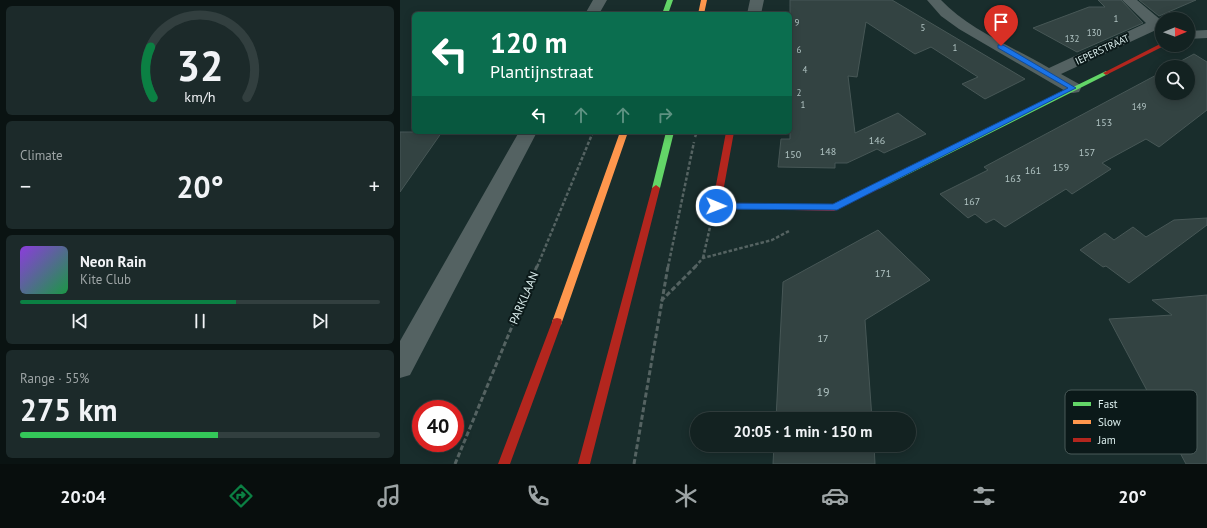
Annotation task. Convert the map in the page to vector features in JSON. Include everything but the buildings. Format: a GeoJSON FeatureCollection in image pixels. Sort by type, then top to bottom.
{"type":"FeatureCollection","features":[{"type":"Feature","properties":{"kind":"main road"},"geometry":{"type":"LineString","coordinates":[[666,12],[670,0]]}},
{"type":"Feature","properties":{"kind":"main road"},"geometry":{"type":"LineString","coordinates":[[701,12],[704,0]]}},
{"type":"Feature","properties":{"kind":"main road","name":"IEPERSTRAAT"},"geometry":{"type":"LineString","coordinates":[[716,206],[834,208],[1155,48]]}},
{"type":"Feature","properties":{"kind":"main road"},"geometry":{"type":"LineString","coordinates":[[504,464],[535,384],[623,134]]}},
{"type":"Feature","properties":{"kind":"main road"},"geometry":{"type":"LineString","coordinates":[[584,464],[669,134]]}},
{"type":"Feature","properties":{"kind":"main road"},"geometry":{"type":"LineString","coordinates":[[716,206],[730,134]]}},
{"type":"Feature","properties":{"kind":"street"},"geometry":{"type":"LineString","coordinates":[[593,12],[600,0]]}},
{"type":"Feature","properties":{"kind":"street"},"geometry":{"type":"LineString","coordinates":[[754,12],[756,0]]}},
{"type":"Feature","properties":{"kind":"street"},"geometry":{"type":"LineString","coordinates":[[934,0],[946,13],[964,26],[1073,88]]}},
{"type":"Feature","properties":{"kind":"street"},"geometry":{"type":"LineString","coordinates":[[1129,0],[1155,22]]}},
{"type":"Feature","properties":{"kind":"street","name":"IEPERSTRAAT"},"geometry":{"type":"LineString","coordinates":[[1049,74],[1155,27]]}},
{"type":"Feature","properties":{"kind":"street"},"geometry":{"type":"LineString","coordinates":[[1195,35],[1207,34]]}},
{"type":"Feature","properties":{"kind":"street"},"geometry":{"type":"LineString","coordinates":[[400,366],[527,134]]}},
{"type":"Feature","properties":{"kind":"path","name":"PARKLAAN"},"geometry":{"type":"LineString","coordinates":[[455,464],[592,134]]}},
{"type":"Feature","properties":{"kind":"path"},"geometry":{"type":"LineString","coordinates":[[634,464],[661,302],[696,134]]}},
{"type":"Feature","properties":{"kind":"path"},"geometry":{"type":"LineString","coordinates":[[661,302],[703,258],[716,206]]}},
{"type":"Feature","properties":{"kind":"path"},"geometry":{"type":"LineString","coordinates":[[703,258],[772,240],[792,230]]}},
{"type":"Feature","properties":{"kind":"traffic: fast"},"geometry":{"type":"LineString","coordinates":[[666,12],[670,0]]}},
{"type":"Feature","properties":{"kind":"traffic: fast"},"geometry":{"type":"LineString","coordinates":[[876,187],[1106,73]]}},
{"type":"Feature","properties":{"kind":"traffic: fast"},"geometry":{"type":"LineString","coordinates":[[656,188],[670,134]]}},
{"type":"Feature","properties":{"kind":"traffic: slow"},"geometry":{"type":"LineString","coordinates":[[701,12],[704,0]]}},
{"type":"Feature","properties":{"kind":"traffic: slow"},"geometry":{"type":"LineString","coordinates":[[557,322],[623,134]]}},
{"type":"Feature","properties":{"kind":"traffic: jam"},"geometry":{"type":"LineString","coordinates":[[1106,73],[1155,48]]}},
{"type":"Feature","properties":{"kind":"traffic: jam"},"geometry":{"type":"LineString","coordinates":[[730,134],[716,206],[834,208],[876,187]]}},
{"type":"Feature","properties":{"kind":"traffic: jam"},"geometry":{"type":"LineString","coordinates":[[584,464],[656,188]]}},
{"type":"Feature","properties":{"kind":"traffic: jam"},"geometry":{"type":"LineString","coordinates":[[504,464],[557,322]]}},
{"type":"Feature","properties":{"kind":"route"},"geometry":{"type":"LineString","coordinates":[[716,206],[834,208],[1073,88],[1001,46]]}}]}
